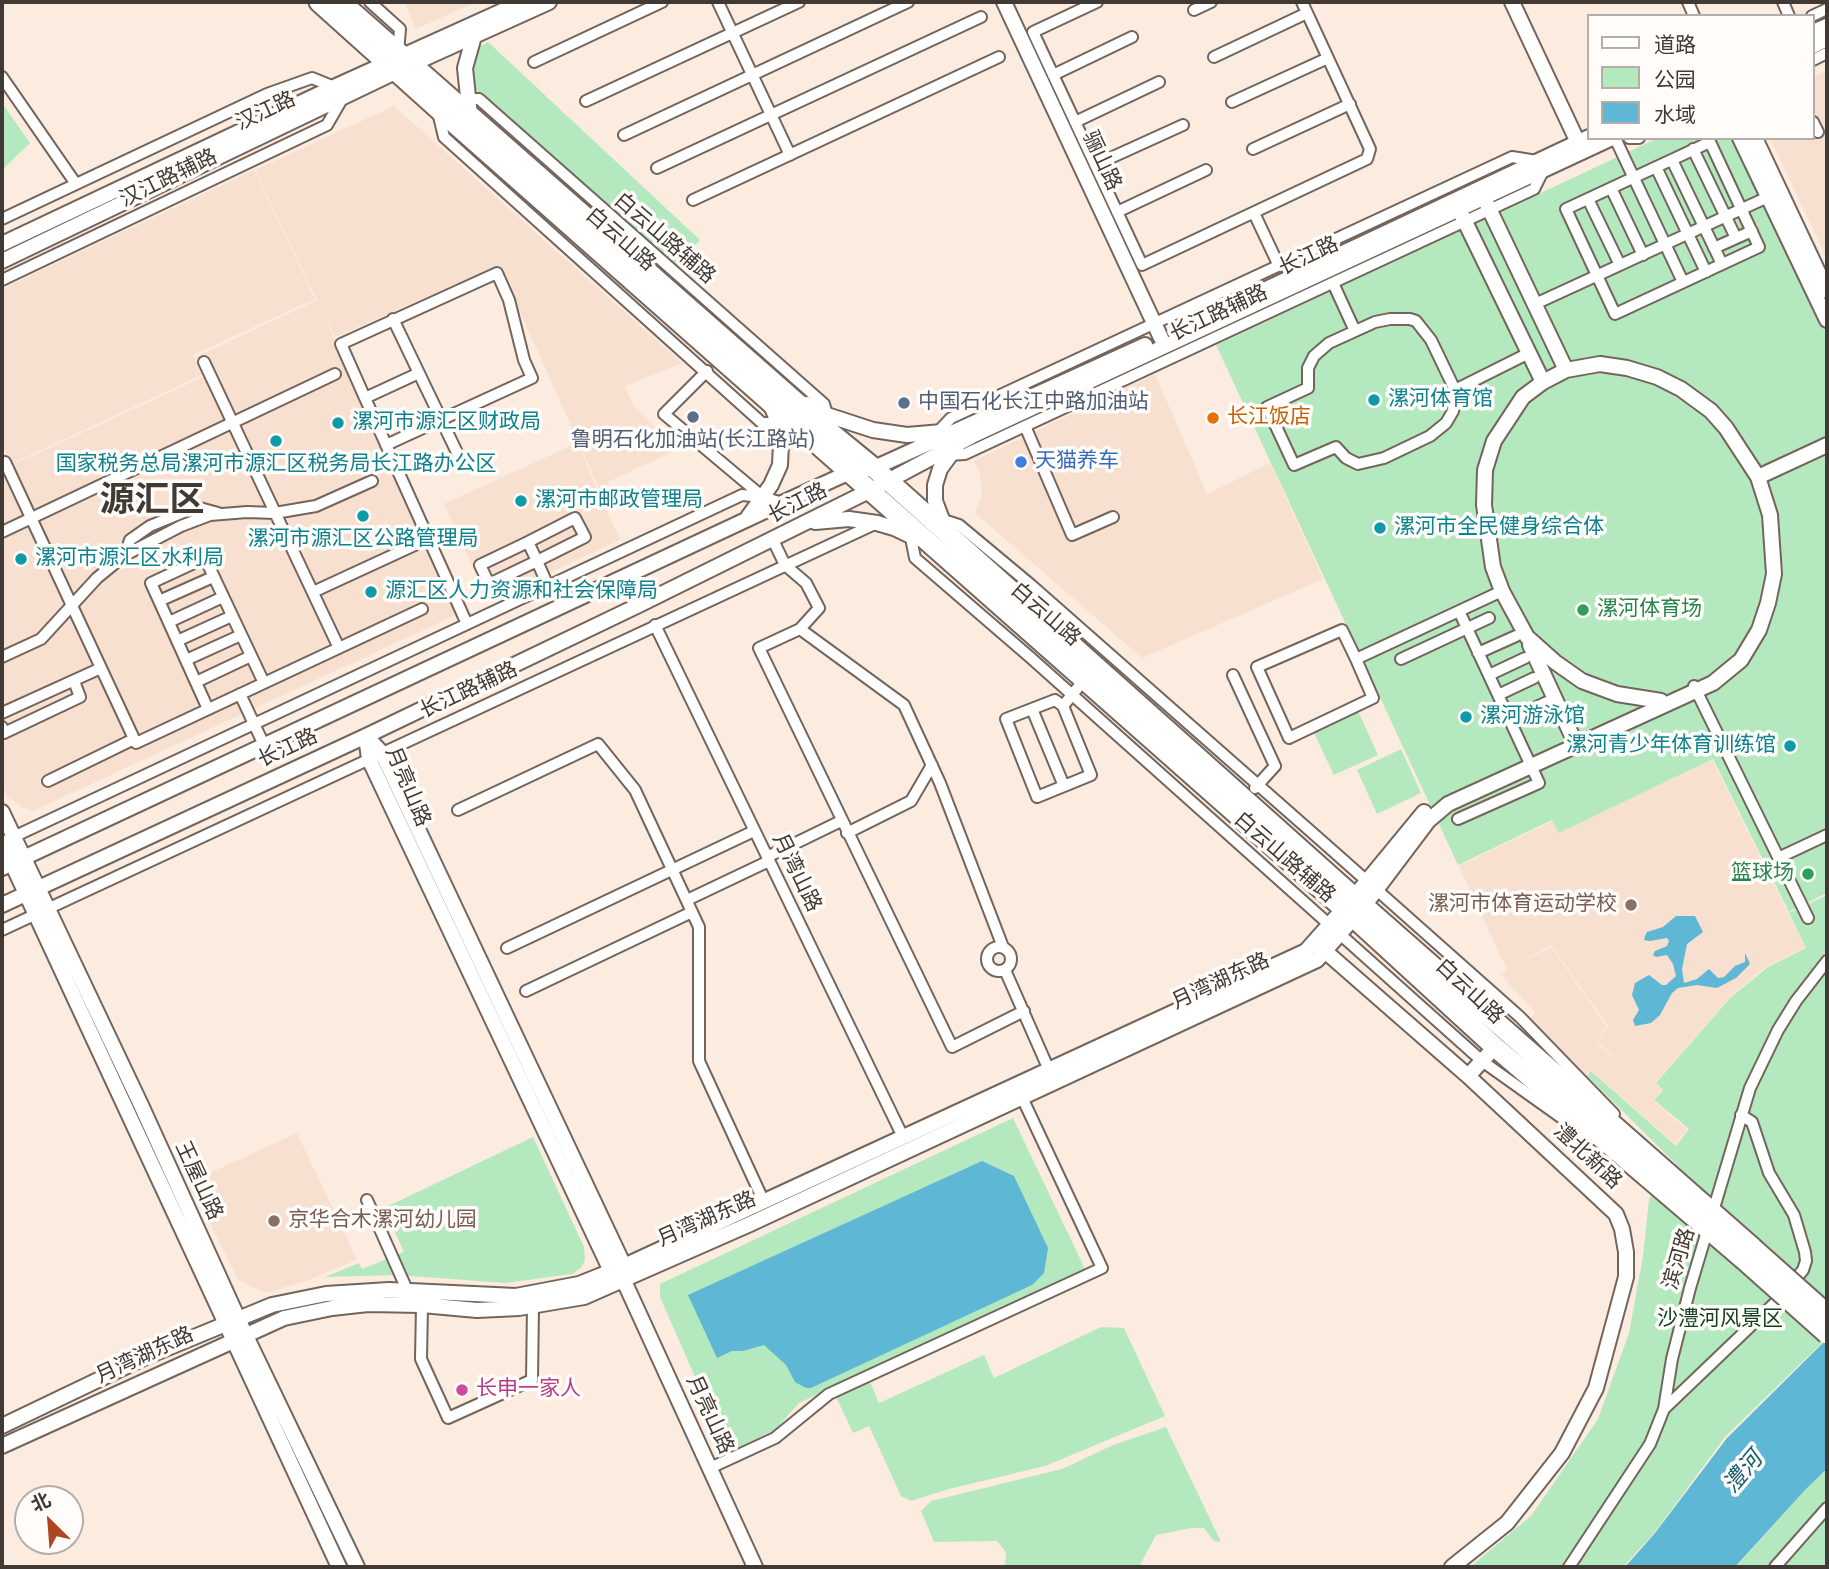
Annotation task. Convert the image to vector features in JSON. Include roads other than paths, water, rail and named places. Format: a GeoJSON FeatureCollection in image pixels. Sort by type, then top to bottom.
{"type":"FeatureCollection","features":[{"type":"Feature","properties":{"kind":"highway","name":"白云山路"},"geometry":{"type":"LineString","coordinates":[[319,2],[457,106],[777,397],[785,423],[850,472],[878,480]]}},
{"type":"Feature","properties":{"kind":"highway","name":"白云山路"},"geometry":{"type":"LineString","coordinates":[[341,2],[400,62]]}},
{"type":"Feature","properties":{"kind":"highway","name":"白云山路"},"geometry":{"type":"LineString","coordinates":[[457,106],[777,397],[829,424],[878,480],[926,525],[1251,792],[1348,914],[1489,1054],[1671,1185]]}},
{"type":"Feature","properties":{"kind":"highway","name":"白云山路"},"geometry":{"type":"LineString","coordinates":[[926,525],[931,545],[1078,687],[1671,1185],[1748,1254]]}},
{"type":"Feature","properties":{"kind":"highway"},"geometry":{"type":"LineString","coordinates":[[1748,1254],[1827,1314]]}},
{"type":"Feature","properties":{"kind":"highway"},"geometry":{"type":"LineString","coordinates":[[1748,1254],[1827,1334]]}},
{"type":"Feature","properties":{"kind":"street"},"geometry":{"type":"LineString","coordinates":[[370,2],[400,29],[400,62]]}},
{"type":"Feature","properties":{"kind":"street","name":"汉江路"},"geometry":{"type":"LineString","coordinates":[[2,261],[522,2]]}},
{"type":"Feature","properties":{"kind":"street","name":"汉江路"},"geometry":{"type":"LineString","coordinates":[[400,62],[474,36],[549,2]]}},
{"type":"Feature","properties":{"kind":"street"},"geometry":{"type":"LineString","coordinates":[[534,62],[662,2]]}},
{"type":"Feature","properties":{"kind":"street"},"geometry":{"type":"LineString","coordinates":[[718,2],[790,155]]}},
{"type":"Feature","properties":{"kind":"street"},"geometry":{"type":"LineString","coordinates":[[586,101],[799,2]]}},
{"type":"Feature","properties":{"kind":"street"},"geometry":{"type":"LineString","coordinates":[[624,135],[908,2]]}},
{"type":"Feature","properties":{"kind":"street","name":"骊山路"},"geometry":{"type":"LineString","coordinates":[[1004,2],[1161,338]]}},
{"type":"Feature","properties":{"kind":"street"},"geometry":{"type":"LineString","coordinates":[[1097,2],[1033,32],[1142,265],[1367,159],[1370,149],[1301,2]]}},
{"type":"Feature","properties":{"kind":"street"},"geometry":{"type":"LineString","coordinates":[[1194,10],[1211,2]]}},
{"type":"Feature","properties":{"kind":"street"},"geometry":{"type":"LineString","coordinates":[[1512,2],[1583,144]]}},
{"type":"Feature","properties":{"kind":"street"},"geometry":{"type":"LineString","coordinates":[[1214,57],[1307,13]]}},
{"type":"Feature","properties":{"kind":"street"},"geometry":{"type":"LineString","coordinates":[[657,169],[981,17]]}},
{"type":"Feature","properties":{"kind":"street"},"geometry":{"type":"LineString","coordinates":[[474,36],[457,106],[444,136],[762,423],[785,423],[780,465],[763,497],[745,521]]}},
{"type":"Feature","properties":{"kind":"street"},"geometry":{"type":"LineString","coordinates":[[1053,75],[1132,37]]}},
{"type":"Feature","properties":{"kind":"street"},"geometry":{"type":"LineString","coordinates":[[693,200],[999,57]]}},
{"type":"Feature","properties":{"kind":"street"},"geometry":{"type":"LineString","coordinates":[[1232,102],[1328,58]]}},
{"type":"Feature","properties":{"kind":"street"},"geometry":{"type":"LineString","coordinates":[[2,76],[76,184]]}},
{"type":"Feature","properties":{"kind":"street","name":"汉江路辅路"},"geometry":{"type":"LineString","coordinates":[[2,219],[267,94],[312,78],[338,93],[327,125],[2,280]]}},
{"type":"Feature","properties":{"kind":"street"},"geometry":{"type":"LineString","coordinates":[[1075,122],[1159,82]]}},
{"type":"Feature","properties":{"kind":"street","name":"汉江路"},"geometry":{"type":"LineString","coordinates":[[2,244],[338,93]]}},
{"type":"Feature","properties":{"kind":"street","name":"白云山路辅路"},"geometry":{"type":"LineString","coordinates":[[457,106],[479,99],[824,404],[829,424]]}},
{"type":"Feature","properties":{"kind":"street"},"geometry":{"type":"LineString","coordinates":[[1253,149],[1350,104]]}},
{"type":"Feature","properties":{"kind":"street"},"geometry":{"type":"LineString","coordinates":[[1096,165],[1183,125]]}},
{"type":"Feature","properties":{"kind":"street","name":"长江路"},"geometry":{"type":"LineString","coordinates":[[945,443],[1459,210],[1583,144],[1604,140]]}},
{"type":"Feature","properties":{"kind":"street"},"geometry":{"type":"LineString","coordinates":[[1615,140],[1683,282]]}},
{"type":"Feature","properties":{"kind":"street"},"geometry":{"type":"LineString","coordinates":[[1741,140],[1827,320]]}},
{"type":"Feature","properties":{"kind":"street"},"geometry":{"type":"LineString","coordinates":[[1756,140],[1827,291]]}},
{"type":"Feature","properties":{"kind":"street"},"geometry":{"type":"LineString","coordinates":[[1710,142],[1759,247],[1615,314],[1566,209],[1656,167],[1710,142]]}},
{"type":"Feature","properties":{"kind":"street"},"geometry":{"type":"LineString","coordinates":[[1693,149],[1735,238]]}},
{"type":"Feature","properties":{"kind":"street","name":"长江路辅路"},"geometry":{"type":"LineString","coordinates":[[1459,210],[1333,283],[965,454],[945,443],[951,418],[1512,157],[1540,166]]}},
{"type":"Feature","properties":{"kind":"street"},"geometry":{"type":"LineString","coordinates":[[1671,160],[1722,264]]}},
{"type":"Feature","properties":{"kind":"street","name":"长江路"},"geometry":{"type":"LineString","coordinates":[[2,905],[366,736],[773,540],[945,443],[1161,338],[1459,210],[1487,204],[1540,166]]}},
{"type":"Feature","properties":{"kind":"street"},"geometry":{"type":"LineString","coordinates":[[1656,167],[1706,272]]}},
{"type":"Feature","properties":{"kind":"street"},"geometry":{"type":"LineString","coordinates":[[1117,212],[1206,170]]}},
{"type":"Feature","properties":{"kind":"street"},"geometry":{"type":"LineString","coordinates":[[1611,188],[1643,255]]}},
{"type":"Feature","properties":{"kind":"street"},"geometry":{"type":"LineString","coordinates":[[1535,304],[1768,197]]}},
{"type":"Feature","properties":{"kind":"street"},"geometry":{"type":"LineString","coordinates":[[1588,199],[1620,265]]}},
{"type":"Feature","properties":{"kind":"street"},"geometry":{"type":"LineString","coordinates":[[1487,204],[1566,370]]}},
{"type":"Feature","properties":{"kind":"street"},"geometry":{"type":"LineString","coordinates":[[1459,210],[1543,382]]}},
{"type":"Feature","properties":{"kind":"street"},"geometry":{"type":"LineString","coordinates":[[1254,213],[1279,266]]}},
{"type":"Feature","properties":{"kind":"street"},"geometry":{"type":"LineString","coordinates":[[1714,248],[1752,231]]}},
{"type":"Feature","properties":{"kind":"street"},"geometry":{"type":"LineString","coordinates":[[386,445],[532,378],[524,360],[509,300],[497,273],[341,344],[386,445],[467,624]]}},
{"type":"Feature","properties":{"kind":"street"},"geometry":{"type":"LineString","coordinates":[[1333,283],[1355,331]]}},
{"type":"Feature","properties":{"kind":"street"},"geometry":{"type":"LineString","coordinates":[[393,319],[463,466]]}},
{"type":"Feature","properties":{"kind":"street"},"geometry":{"type":"LineString","coordinates":[[1390,319],[1416,321],[1431,340],[1455,390],[1453,411],[1446,423],[1430,436],[1384,458],[1358,464],[1346,458],[1336,447],[1294,465],[1267,407],[1308,388],[1308,368],[1314,356],[1329,343],[1375,322],[1390,319]]}},
{"type":"Feature","properties":{"kind":"street"},"geometry":{"type":"LineString","coordinates":[[1455,390],[1529,353]]}},
{"type":"Feature","properties":{"kind":"street"},"geometry":{"type":"LineString","coordinates":[[204,362],[339,648]]}},
{"type":"Feature","properties":{"kind":"street"},"geometry":{"type":"LineString","coordinates":[[1529,762],[1573,738],[1661,701],[1713,683],[1741,660],[1759,629],[1774,574],[1770,515],[1755,473],[1726,428],[1711,411],[1681,389],[1657,377],[1627,368],[1600,364],[1566,370],[1523,397],[1494,441],[1485,470],[1483,505],[1493,567],[1521,637],[1573,738]]}},
{"type":"Feature","properties":{"kind":"street"},"geometry":{"type":"LineString","coordinates":[[707,371],[664,414],[763,497]]}},
{"type":"Feature","properties":{"kind":"street"},"geometry":{"type":"LineString","coordinates":[[365,398],[419,373]]}},
{"type":"Feature","properties":{"kind":"street"},"geometry":{"type":"LineString","coordinates":[[2,532],[335,374]]}},
{"type":"Feature","properties":{"kind":"street"},"geometry":{"type":"LineString","coordinates":[[829,424],[945,443],[935,485],[935,501],[915,558],[1078,687],[1063,706]]}},
{"type":"Feature","properties":{"kind":"street"},"geometry":{"type":"LineString","coordinates":[[1025,426],[1072,535],[1113,517]]}},
{"type":"Feature","properties":{"kind":"street"},"geometry":{"type":"LineString","coordinates":[[1755,473],[1827,434]]}},
{"type":"Feature","properties":{"kind":"street"},"geometry":{"type":"LineString","coordinates":[[1755,473],[1827,444]]}},
{"type":"Feature","properties":{"kind":"street"},"geometry":{"type":"LineString","coordinates":[[5,462],[136,743],[422,610]]}},
{"type":"Feature","properties":{"kind":"street","name":"长江路"},"geometry":{"type":"LineString","coordinates":[[13,863],[850,472]]}},
{"type":"Feature","properties":{"kind":"street"},"geometry":{"type":"LineString","coordinates":[[2,657],[41,639],[72,604],[125,555],[181,526],[210,515],[275,513],[316,506],[372,481]]}},
{"type":"Feature","properties":{"kind":"street"},"geometry":{"type":"LineString","coordinates":[[6,840],[742,495],[763,497],[782,503]]}},
{"type":"Feature","properties":{"kind":"street"},"geometry":{"type":"LineString","coordinates":[[575,519],[585,537],[489,584],[480,565],[528,542],[575,519]]}},
{"type":"Feature","properties":{"kind":"street"},"geometry":{"type":"LineString","coordinates":[[807,522],[849,519],[926,525]]}},
{"type":"Feature","properties":{"kind":"street","name":"长江路辅路"},"geometry":{"type":"LineString","coordinates":[[2,930],[877,523]]}},
{"type":"Feature","properties":{"kind":"street"},"geometry":{"type":"LineString","coordinates":[[773,540],[785,565],[806,583],[819,608],[800,629],[759,648],[952,1047],[1024,1011]]}},
{"type":"Feature","properties":{"kind":"street"},"geometry":{"type":"LineString","coordinates":[[528,542],[548,586]]}},
{"type":"Feature","properties":{"kind":"street"},"geometry":{"type":"LineString","coordinates":[[313,592],[417,544]]}},
{"type":"Feature","properties":{"kind":"street"},"geometry":{"type":"LineString","coordinates":[[208,709],[151,583],[205,558],[264,683]]}},
{"type":"Feature","properties":{"kind":"street"},"geometry":{"type":"LineString","coordinates":[[159,601],[213,577]]}},
{"type":"Feature","properties":{"kind":"street"},"geometry":{"type":"LineString","coordinates":[[1356,659],[1502,591]]}},
{"type":"Feature","properties":{"kind":"street"},"geometry":{"type":"LineString","coordinates":[[169,622],[223,597]]}},
{"type":"Feature","properties":{"kind":"street"},"geometry":{"type":"LineString","coordinates":[[1458,820],[1539,783],[1459,611]]}},
{"type":"Feature","properties":{"kind":"street"},"geometry":{"type":"LineString","coordinates":[[177,641],[232,616]]}},
{"type":"Feature","properties":{"kind":"street"},"geometry":{"type":"LineString","coordinates":[[1401,659],[1489,618]]}},
{"type":"Feature","properties":{"kind":"street","name":"月湾山路"},"geometry":{"type":"LineString","coordinates":[[655,625],[903,1137]]}},
{"type":"Feature","properties":{"kind":"street"},"geometry":{"type":"LineString","coordinates":[[800,629],[904,705],[932,765],[1003,947],[1010,952],[1012,960],[1005,970]]}},
{"type":"Feature","properties":{"kind":"street"},"geometry":{"type":"LineString","coordinates":[[1342,630],[1356,659],[1373,698],[1289,738],[1257,667],[1342,630]]}},
{"type":"Feature","properties":{"kind":"street"},"geometry":{"type":"LineString","coordinates":[[186,660],[241,635]]}},
{"type":"Feature","properties":{"kind":"street"},"geometry":{"type":"LineString","coordinates":[[1478,653],[1521,637]]}},
{"type":"Feature","properties":{"kind":"street"},"geometry":{"type":"LineString","coordinates":[[1521,637],[1582,681],[1617,694],[1661,701]]}},
{"type":"Feature","properties":{"kind":"street"},"geometry":{"type":"LineString","coordinates":[[196,682],[251,656]]}},
{"type":"Feature","properties":{"kind":"street"},"geometry":{"type":"LineString","coordinates":[[1489,675],[1525,658]]}},
{"type":"Feature","properties":{"kind":"street"},"geometry":{"type":"LineString","coordinates":[[2,713],[102,668]]}},
{"type":"Feature","properties":{"kind":"street"},"geometry":{"type":"LineString","coordinates":[[1233,675],[1275,766],[1251,792]]}},
{"type":"Feature","properties":{"kind":"street"},"geometry":{"type":"LineString","coordinates":[[1498,695],[1534,678]]}},
{"type":"Feature","properties":{"kind":"street"},"geometry":{"type":"LineString","coordinates":[[2,727],[4,733],[80,697],[74,681]]}},
{"type":"Feature","properties":{"kind":"street"},"geometry":{"type":"LineString","coordinates":[[1529,762],[1695,688]]}},
{"type":"Feature","properties":{"kind":"street"},"geometry":{"type":"LineString","coordinates":[[1695,688],[1808,918]]}},
{"type":"Feature","properties":{"kind":"street"},"geometry":{"type":"LineString","coordinates":[[240,694],[264,745]]}},
{"type":"Feature","properties":{"kind":"street"},"geometry":{"type":"LineString","coordinates":[[1055,700],[1063,706],[1091,775],[1037,797],[1006,719],[1055,700]]}},
{"type":"Feature","properties":{"kind":"street"},"geometry":{"type":"LineString","coordinates":[[1509,720],[1547,702]]}},
{"type":"Feature","properties":{"kind":"street"},"geometry":{"type":"LineString","coordinates":[[1032,709],[1064,786]]}},
{"type":"Feature","properties":{"kind":"street","name":"月亮山路"},"geometry":{"type":"LineString","coordinates":[[366,736],[620,1273],[755,1567]]}},
{"type":"Feature","properties":{"kind":"street"},"geometry":{"type":"LineString","coordinates":[[48,781],[134,739]]}},
{"type":"Feature","properties":{"kind":"street"},"geometry":{"type":"LineString","coordinates":[[458,810],[598,744],[635,790],[699,927],[699,1061],[764,1202]]}},
{"type":"Feature","properties":{"kind":"street","name":"月湾湖东路"},"geometry":{"type":"LineString","coordinates":[[2,1446],[284,1318],[368,1304],[477,1310],[533,1306],[583,1297],[620,1273],[764,1202],[903,1137],[1019,1092],[1049,1070],[1319,946],[1428,821],[1448,804],[1529,762]]}},
{"type":"Feature","properties":{"kind":"street"},"geometry":{"type":"LineString","coordinates":[[846,832],[911,801],[932,765]]}},
{"type":"Feature","properties":{"kind":"street","name":"白云山路辅路"},"geometry":{"type":"LineString","coordinates":[[1251,792],[1372,886],[1520,1017],[1671,1185]]}},
{"type":"Feature","properties":{"kind":"street","name":"王屋山路"},"geometry":{"type":"LineString","coordinates":[[2,812],[13,863],[42,911],[238,1337],[339,1567]]}},
{"type":"Feature","properties":{"kind":"street"},"geometry":{"type":"LineString","coordinates":[[687,901],[841,821]]}},
{"type":"Feature","properties":{"kind":"street"},"geometry":{"type":"LineString","coordinates":[[507,948],[754,831]]}},
{"type":"Feature","properties":{"kind":"street"},"geometry":{"type":"LineString","coordinates":[[1779,858],[1827,835]]}},
{"type":"Feature","properties":{"kind":"street"},"geometry":{"type":"LineString","coordinates":[[526,991],[692,912]]}},
{"type":"Feature","properties":{"kind":"street","name":"月湾湖东路"},"geometry":{"type":"LineString","coordinates":[[2,1426],[148,1356],[272,1305],[327,1294],[389,1290],[516,1296],[620,1273],[1317,960],[1319,946]]}},
{"type":"Feature","properties":{"kind":"street","name":"澧北新路"},"geometry":{"type":"LineString","coordinates":[[1319,946],[1468,1076],[1616,1214],[1622,1229],[1626,1277],[1596,1388],[1562,1452],[1507,1523],[1452,1567]]}},
{"type":"Feature","properties":{"kind":"street"},"geometry":{"type":"LineString","coordinates":[[1003,947],[992,949],[987,960],[994,970],[1005,970]]}},
{"type":"Feature","properties":{"kind":"street","name":"滨河路"},"geometry":{"type":"LineString","coordinates":[[1569,1567],[1650,1444],[1664,1409],[1672,1359],[1690,1288],[1757,1070],[1796,1001],[1827,961]]}},
{"type":"Feature","properties":{"kind":"street"},"geometry":{"type":"LineString","coordinates":[[1005,970],[1049,1070]]}},
{"type":"Feature","properties":{"kind":"street"},"geometry":{"type":"LineString","coordinates":[[1468,1076],[1489,1054]]}},
{"type":"Feature","properties":{"kind":"street"},"geometry":{"type":"LineString","coordinates":[[710,1468],[775,1438],[829,1394],[1102,1268],[1019,1092]]}},
{"type":"Feature","properties":{"kind":"street"},"geometry":{"type":"LineString","coordinates":[[1664,1409],[1780,1298],[1803,1270],[1806,1261],[1794,1215],[1769,1173],[1752,1122],[1741,1115]]}},
{"type":"Feature","properties":{"kind":"street"},"geometry":{"type":"LineString","coordinates":[[367,1200],[408,1292]]}},
{"type":"Feature","properties":{"kind":"street"},"geometry":{"type":"LineString","coordinates":[[422,1305],[421,1359],[448,1418],[532,1380],[533,1306]]}},
{"type":"Feature","properties":{"kind":"street","name":"王屋山路"},"geometry":{"type":"LineString","coordinates":[[238,1337],[357,1567]]}},
{"type":"Feature","properties":{"kind":"street"},"geometry":{"type":"LineString","coordinates":[[1775,1567],[1827,1508]]}},
{"type":"Feature","properties":{"kind":"water"},"geometry":{"type":"Polygon","coordinates":[[[1676,916],[1695,916],[1703,932],[1687,944],[1682,969],[1684,983],[1697,979],[1709,969],[1718,978],[1724,977],[1735,966],[1745,962],[1745,953],[1750,964],[1736,978],[1717,988],[1697,985],[1678,988],[1672,993],[1660,1015],[1651,1023],[1635,1026],[1633,1020],[1639,1010],[1632,995],[1635,983],[1649,975],[1666,985],[1676,976],[1667,955],[1653,955],[1655,951],[1667,946],[1667,938],[1650,941],[1644,940],[1645,936],[1647,932],[1663,927],[1676,916]]]}},
{"type":"Feature","properties":{"kind":"water"},"geometry":{"type":"Polygon","coordinates":[[[982,1161],[1014,1176],[1048,1248],[1044,1273],[1032,1285],[811,1388],[795,1382],[786,1365],[764,1345],[732,1351],[717,1358],[688,1295],[982,1161]]]}},
{"type":"Feature","properties":{"kind":"water","name":"澧河"},"geometry":{"type":"Polygon","coordinates":[[[1827,1339],[1827,1469],[1735,1567],[1625,1567],[1655,1533],[1727,1438],[1827,1339]]]}},
{"type":"Feature","properties":{"kind":"place","name":"漯河体育馆"},"geometry":{"type":"Point","coordinates":[1374,400]}},
{"type":"Feature","properties":{"kind":"place","name":"中国石化长江中路加油站"},"geometry":{"type":"Point","coordinates":[904,403]}},
{"type":"Feature","properties":{"kind":"place","name":"鲁明石化加油站(长江路站)"},"geometry":{"type":"Point","coordinates":[693,417]}},
{"type":"Feature","properties":{"kind":"place","name":"长江饭店"},"geometry":{"type":"Point","coordinates":[1213,418]}},
{"type":"Feature","properties":{"kind":"place","name":"漯河市源汇区财政局"},"geometry":{"type":"Point","coordinates":[338,423]}},
{"type":"Feature","properties":{"kind":"place","name":"国家税务总局漯河市源汇区税务局长江路办公区"},"geometry":{"type":"Point","coordinates":[276,441]}},
{"type":"Feature","properties":{"kind":"place","name":"天猫养车"},"geometry":{"type":"Point","coordinates":[1021,462]}},
{"type":"Feature","properties":{"kind":"place","name":"漯河市邮政管理局"},"geometry":{"type":"Point","coordinates":[521,501]}},
{"type":"Feature","properties":{"kind":"place","name":"漯河市源汇区公路管理局"},"geometry":{"type":"Point","coordinates":[363,516]}},
{"type":"Feature","properties":{"kind":"place","name":"漯河市全民健身综合体"},"geometry":{"type":"Point","coordinates":[1380,528]}},
{"type":"Feature","properties":{"kind":"place","name":"漯河市源汇区水利局"},"geometry":{"type":"Point","coordinates":[21,559]}},
{"type":"Feature","properties":{"kind":"place","name":"源汇区人力资源和社会保障局"},"geometry":{"type":"Point","coordinates":[371,592]}},
{"type":"Feature","properties":{"kind":"place","name":"漯河体育场"},"geometry":{"type":"Point","coordinates":[1583,610]}},
{"type":"Feature","properties":{"kind":"place","name":"漯河游泳馆"},"geometry":{"type":"Point","coordinates":[1466,717]}},
{"type":"Feature","properties":{"kind":"place","name":"漯河青少年体育训练馆"},"geometry":{"type":"Point","coordinates":[1790,746]}},
{"type":"Feature","properties":{"kind":"place","name":"篮球场"},"geometry":{"type":"Point","coordinates":[1808,874]}},
{"type":"Feature","properties":{"kind":"place","name":"漯河市体育运动学校"},"geometry":{"type":"Point","coordinates":[1631,905]}},
{"type":"Feature","properties":{"kind":"place","name":"京华合木漯河幼儿园"},"geometry":{"type":"Point","coordinates":[274,1221]}},
{"type":"Feature","properties":{"kind":"place","name":"长申一家人"},"geometry":{"type":"Point","coordinates":[462,1390]}},
{"type":"Feature","properties":{"kind":"district","name":"源汇区"},"geometry":{"type":"Point","coordinates":[152,502]}},
{"type":"Feature","properties":{"kind":"park label","name":"沙澧河风景区"},"geometry":{"type":"Point","coordinates":[1720,1320]}}]}
